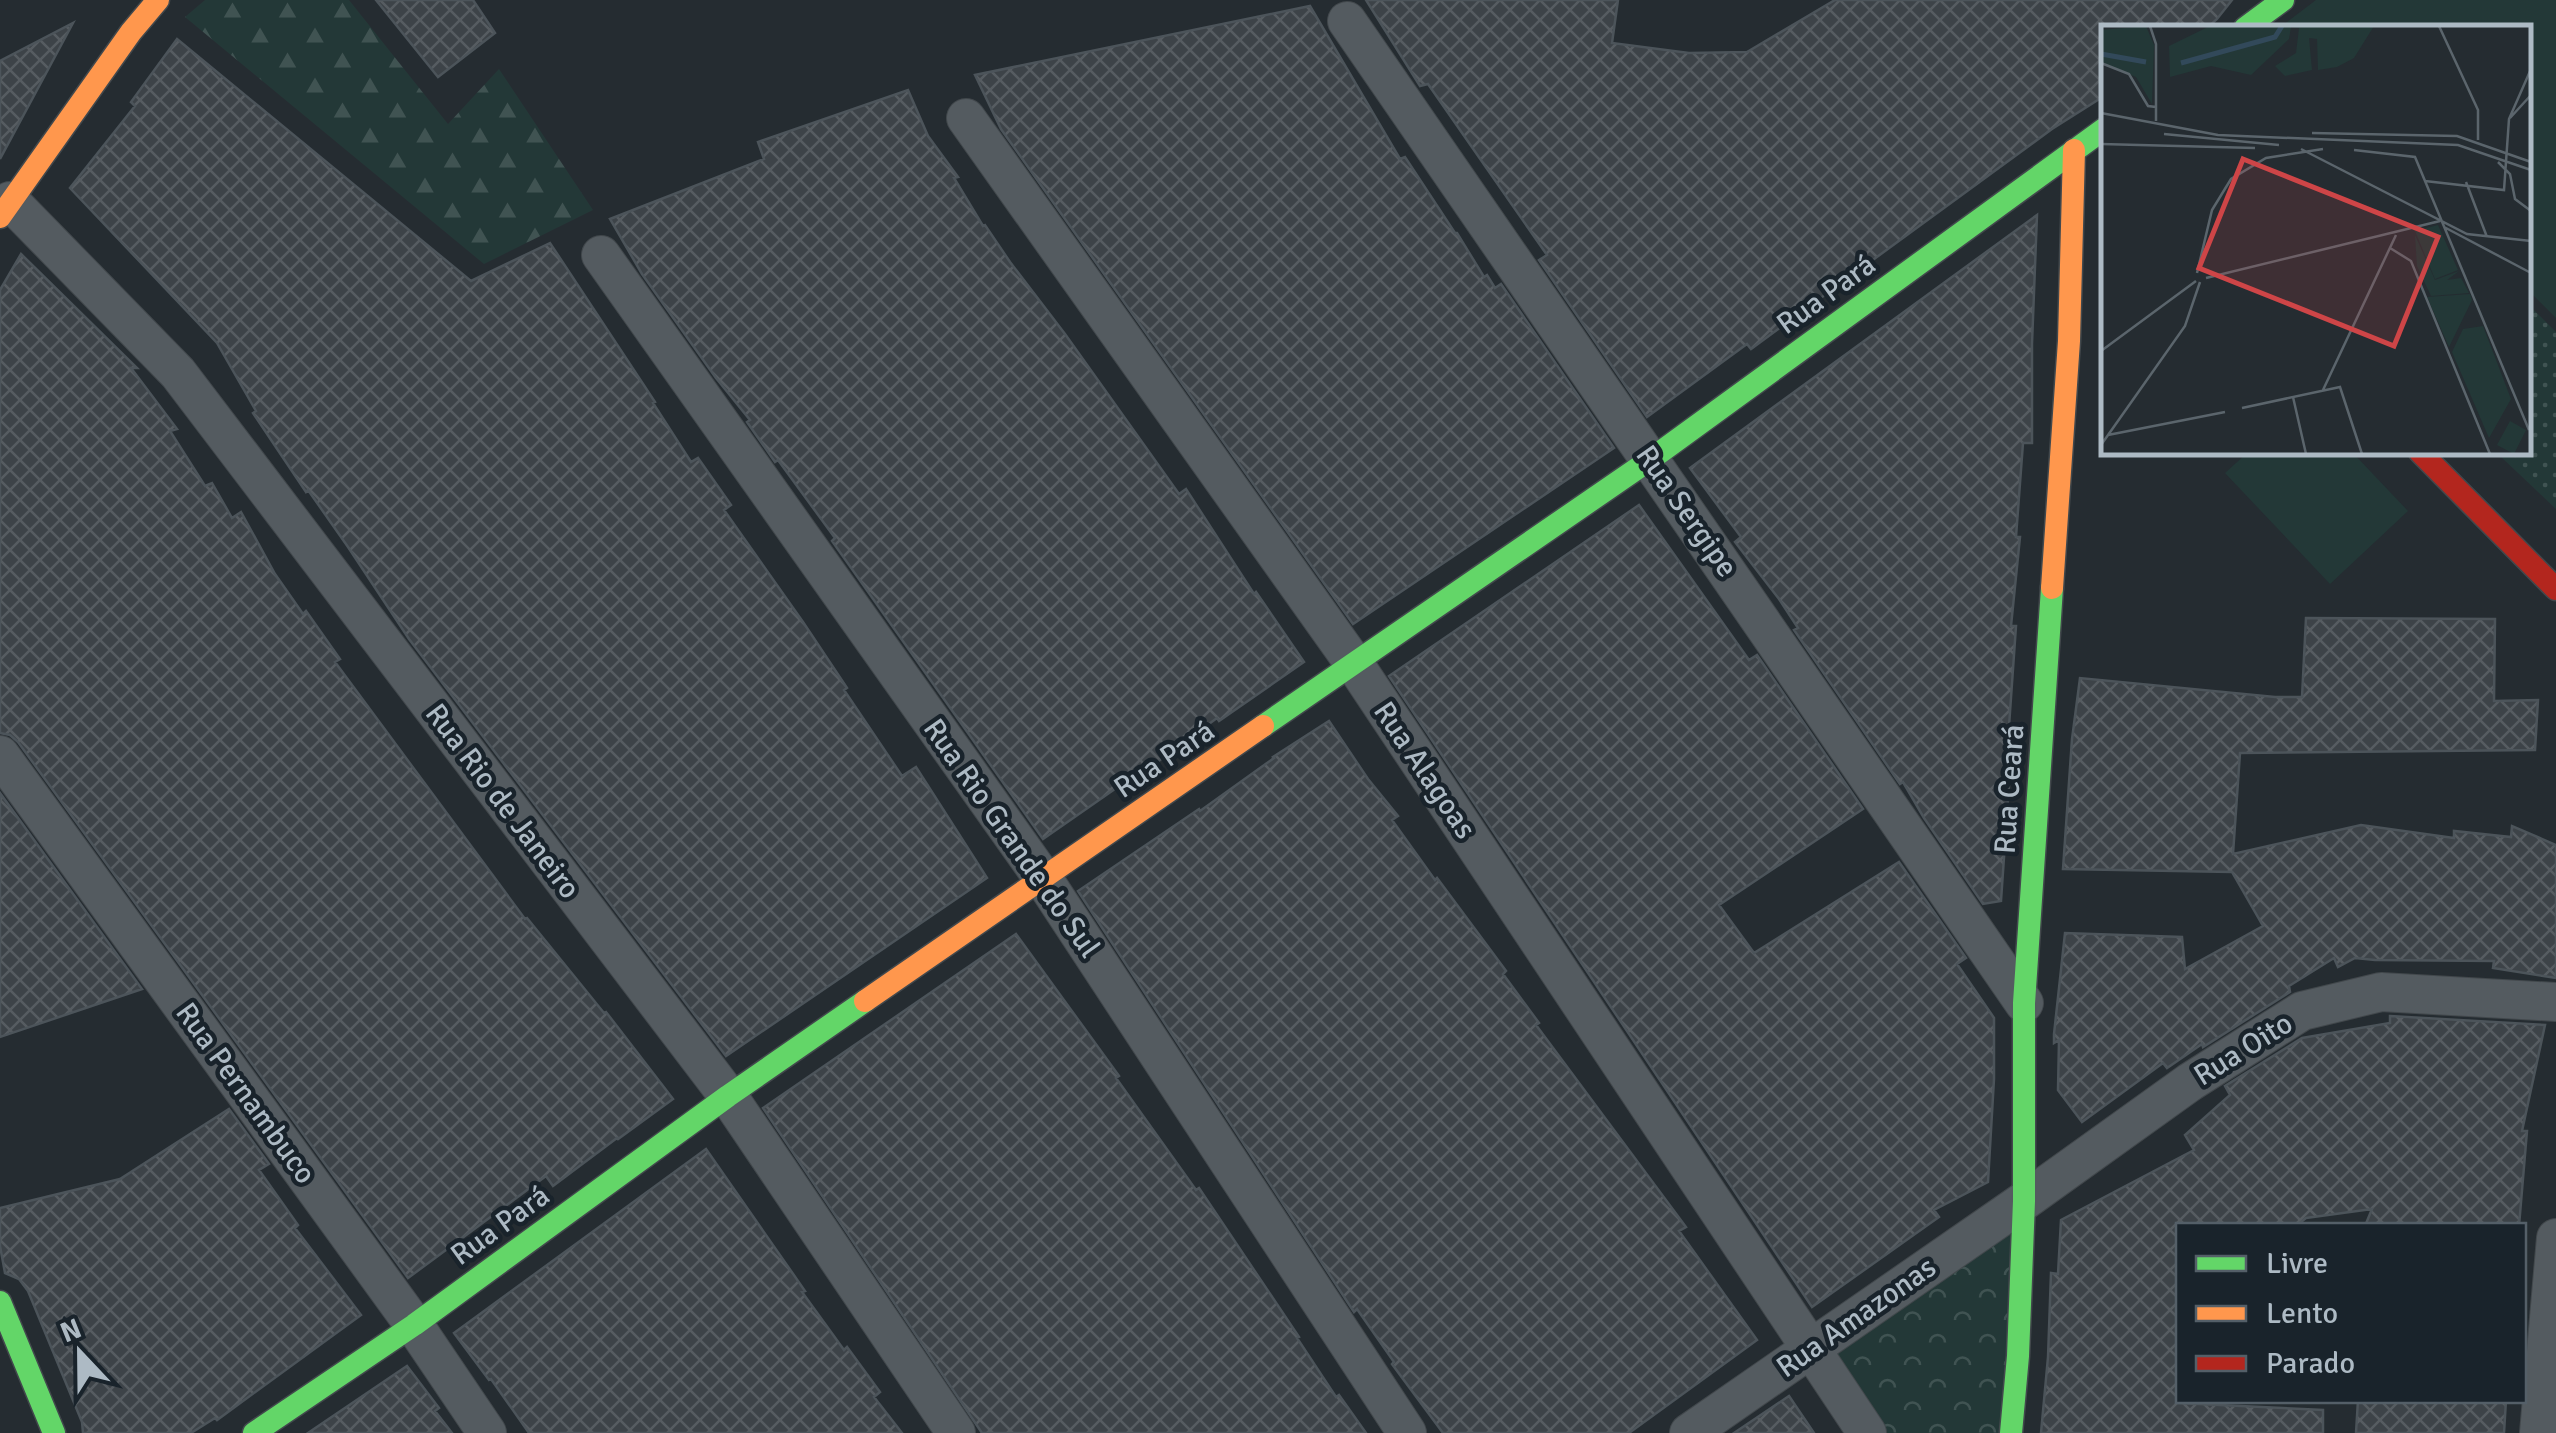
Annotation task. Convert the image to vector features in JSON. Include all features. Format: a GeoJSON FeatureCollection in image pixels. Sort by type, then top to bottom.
{"type":"FeatureCollection","features":[{"type":"Feature","properties":{"kind":"street"},"geometry":{"type":"LineString","coordinates":[[5,209],[158,0]]}},
{"type":"Feature","properties":{"kind":"street"},"geometry":{"type":"LineString","coordinates":[[2249,25],[2283,0]]}},
{"type":"Feature","properties":{"kind":"street","name":"Rua Sergipe"},"geometry":{"type":"LineString","coordinates":[[1347,21],[2024,1003]]}},
{"type":"Feature","properties":{"kind":"street","name":"Rua Alagoas"},"geometry":{"type":"LineString","coordinates":[[966,118],[1356,665],[1867,1433]]}},
{"type":"Feature","properties":{"kind":"street","name":"Rua Pará"},"geometry":{"type":"LineString","coordinates":[[254,1433],[414,1325],[728,1096],[1651,459],[2101,131]]}},
{"type":"Feature","properties":{"kind":"street","name":"Rua Ceará"},"geometry":{"type":"LineString","coordinates":[[2012,1433],[2024,1202],[2024,1003],[2078,341],[2074,150]]}},
{"type":"Feature","properties":{"kind":"street","name":"Rua Rio de Janeiro"},"geometry":{"type":"LineString","coordinates":[[5,209],[178,373],[728,1096],[956,1433]]}},
{"type":"Feature","properties":{"kind":"street","name":"Rua Rio Grande do Sul"},"geometry":{"type":"LineString","coordinates":[[601,254],[1042,878],[1407,1433]]}},
{"type":"Feature","properties":{"kind":"street"},"geometry":{"type":"LineString","coordinates":[[2423,455],[2556,589]]}},
{"type":"Feature","properties":{"kind":"street","name":"Rua Pernambuco"},"geometry":{"type":"LineString","coordinates":[[0,755],[414,1325],[488,1433]]}},
{"type":"Feature","properties":{"kind":"street","name":"Rua Oito"},"geometry":{"type":"LineString","coordinates":[[2024,1202],[2190,1082],[2302,1012],[2381,992],[2556,1002]]}},
{"type":"Feature","properties":{"kind":"street","name":"Rua Amazonas"},"geometry":{"type":"LineString","coordinates":[[1690,1433],[2024,1202]]}},
{"type":"Feature","properties":{"kind":"street"},"geometry":{"type":"LineString","coordinates":[[2539,1433],[2556,1238]]}},
{"type":"Feature","properties":{"kind":"street"},"geometry":{"type":"LineString","coordinates":[[0,1302],[54,1433]]}},
{"type":"Feature","properties":{"kind":"green space"},"geometry":{"type":"Polygon","coordinates":[[[205,0],[349,0],[448,124],[499,69],[593,210],[484,264],[185,17],[205,0]]]}},
{"type":"Feature","properties":{"kind":"green space"},"geometry":{"type":"Polygon","coordinates":[[[2316,0],[2556,0],[2556,318],[2531,293],[2531,25],[2283,25],[2316,0]]]}},
{"type":"Feature","properties":{"kind":"green space"},"geometry":{"type":"Polygon","coordinates":[[[2531,307],[2556,332],[2556,509],[2499,455],[2531,455],[2531,307]]]}},
{"type":"Feature","properties":{"kind":"green space"},"geometry":{"type":"Polygon","coordinates":[[[2245,455],[2355,455],[2408,511],[2330,584],[2225,473],[2245,455]]]}},
{"type":"Feature","properties":{"kind":"green space"},"geometry":{"type":"Polygon","coordinates":[[[2024,1201],[2011,1433],[1867,1433],[1809,1349],[2024,1201]]]}},
{"type":"Feature","properties":{"kind":"building"},"geometry":{"type":"Polygon","coordinates":[[[376,0],[473,0],[495,33],[438,77],[376,0]]]}},
{"type":"Feature","properties":{"kind":"building"},"geometry":{"type":"Polygon","coordinates":[[[1366,0],[1618,0],[1612,43],[1689,53],[1747,52],[1835,0],[2232,0],[2210,25],[2101,25],[2101,98],[2052,129],[1751,349],[1747,344],[1647,417],[1539,260],[1547,255],[1428,84],[1420,86],[1366,0]]]}},
{"type":"Feature","properties":{"kind":"building"},"geometry":{"type":"Polygon","coordinates":[[[1310,6],[1400,159],[1405,157],[1484,277],[1487,275],[1495,288],[1501,284],[1614,448],[1353,624],[1001,129],[975,75],[1310,6]]]}},
{"type":"Feature","properties":{"kind":"building"},"geometry":{"type":"Polygon","coordinates":[[[73,23],[0,159],[0,61],[73,23]]]}},
{"type":"Feature","properties":{"kind":"building"},"geometry":{"type":"Polygon","coordinates":[[[177,39],[471,281],[550,243],[691,462],[698,458],[731,505],[724,510],[803,622],[902,776],[916,767],[987,878],[726,1056],[409,639],[253,413],[256,411],[217,343],[70,188],[135,106],[131,102],[177,39]]]}},
{"type":"Feature","properties":{"kind":"building"},"geometry":{"type":"Polygon","coordinates":[[[908,90],[928,136],[958,177],[954,178],[983,226],[1179,494],[1186,489],[1304,662],[1043,839],[832,541],[835,538],[778,460],[775,462],[747,422],[750,420],[642,274],[610,219],[764,159],[758,142],[908,90]]]}},
{"type":"Feature","properties":{"kind":"building"},"geometry":{"type":"Polygon","coordinates":[[[2037,215],[2032,443],[2023,443],[2016,537],[2020,537],[2011,626],[2016,626],[2007,755],[2011,756],[2001,901],[1983,904],[1903,782],[1900,784],[1794,630],[1798,628],[1779,599],[1735,542],[1741,537],[1690,468],[2037,215]]]}},
{"type":"Feature","properties":{"kind":"building"},"geometry":{"type":"Polygon","coordinates":[[[21,254],[137,368],[131,368],[177,429],[170,431],[205,486],[212,483],[232,518],[241,512],[275,574],[340,659],[335,662],[525,919],[606,1012],[673,1099],[553,1186],[546,1176],[408,1278],[18,742],[0,733],[0,290],[21,254]]]}},
{"type":"Feature","properties":{"kind":"building"},"geometry":{"type":"Polygon","coordinates":[[[1639,505],[1749,660],[1757,655],[1863,809],[1719,905],[1754,953],[1899,862],[1966,958],[1957,964],[1994,1018],[1988,1182],[1934,1210],[1939,1217],[1812,1307],[1389,676],[1639,505]]]}},
{"type":"Feature","properties":{"kind":"building"},"geometry":{"type":"Polygon","coordinates":[[[2306,618],[2495,619],[2494,701],[2538,700],[2535,750],[2240,753],[2233,854],[2361,825],[2454,838],[2454,831],[2511,837],[2512,826],[2556,845],[2556,978],[2493,968],[2494,961],[2355,958],[2338,967],[2334,958],[2289,986],[2290,992],[2203,1047],[2202,1044],[2167,1068],[2163,1063],[2082,1122],[2058,1090],[2059,1040],[2054,1043],[2054,1034],[2065,933],[2182,937],[2185,969],[2263,926],[2232,872],[2063,869],[2080,678],[2302,697],[2306,618]]]}},
{"type":"Feature","properties":{"kind":"building"},"geometry":{"type":"Polygon","coordinates":[[[1329,721],[1398,816],[1392,820],[1506,971],[1503,974],[1539,1023],[1536,1025],[1686,1227],[1679,1231],[1757,1340],[1629,1433],[1443,1433],[1357,1309],[1354,1312],[1078,891],[1329,721]]]}},
{"type":"Feature","properties":{"kind":"building"},"geometry":{"type":"Polygon","coordinates":[[[0,793],[142,989],[0,1037],[0,793]]]}},
{"type":"Feature","properties":{"kind":"building"},"geometry":{"type":"Polygon","coordinates":[[[1016,934],[1196,1190],[1199,1188],[1336,1397],[1339,1395],[1366,1433],[982,1433],[763,1108],[1016,934]]]}},
{"type":"Feature","properties":{"kind":"building"},"geometry":{"type":"Polygon","coordinates":[[[2390,1016],[2545,1025],[2522,1131],[2527,1131],[2519,1223],[2366,1223],[2372,1209],[2306,1218],[2300,1223],[2176,1223],[2176,1403],[2323,1410],[2323,1433],[2041,1433],[2051,1273],[2058,1274],[2061,1220],[2194,1150],[2185,1135],[2230,1095],[2225,1086],[2302,1038],[2390,1023],[2390,1016]]]}},
{"type":"Feature","properties":{"kind":"building"},"geometry":{"type":"Polygon","coordinates":[[[229,1109],[269,1164],[259,1170],[298,1225],[295,1228],[361,1315],[217,1420],[191,1433],[83,1433],[82,1422],[28,1291],[19,1279],[5,1273],[0,1208],[120,1179],[229,1109]]]}},
{"type":"Feature","properties":{"kind":"building"},"geometry":{"type":"Polygon","coordinates":[[[706,1149],[805,1291],[802,1292],[880,1392],[874,1397],[902,1433],[529,1433],[454,1333],[706,1149]]]}},
{"type":"Feature","properties":{"kind":"building"},"geometry":{"type":"Polygon","coordinates":[[[407,1366],[439,1408],[435,1411],[452,1433],[308,1433],[407,1366]]]}},
{"type":"Feature","properties":{"kind":"building"},"geometry":{"type":"Polygon","coordinates":[[[1789,1396],[1814,1433],[1734,1433],[1789,1396]]]}},
{"type":"Feature","properties":{"kind":"building"},"geometry":{"type":"Polygon","coordinates":[[[2358,1403],[2506,1403],[2504,1433],[2356,1433],[2358,1403]]]}},
{"type":"Feature","properties":{"kind":"traffic: fast"},"geometry":{"type":"LineString","coordinates":[[2249,25],[2283,0]]}},
{"type":"Feature","properties":{"kind":"traffic: fast"},"geometry":{"type":"LineString","coordinates":[[1263,726],[1651,459],[2101,131]]}},
{"type":"Feature","properties":{"kind":"traffic: fast"},"geometry":{"type":"LineString","coordinates":[[2011,1433],[2024,1201],[2024,1003],[2052,588]]}},
{"type":"Feature","properties":{"kind":"traffic: fast"},"geometry":{"type":"LineString","coordinates":[[254,1433],[414,1325],[865,1001]]}},
{"type":"Feature","properties":{"kind":"traffic: fast"},"geometry":{"type":"LineString","coordinates":[[0,1302],[54,1433]]}},
{"type":"Feature","properties":{"kind":"traffic: slow"},"geometry":{"type":"LineString","coordinates":[[0,217],[158,0]]}},
{"type":"Feature","properties":{"kind":"traffic: slow"},"geometry":{"type":"LineString","coordinates":[[2052,588],[2069,341],[2074,150]]}},
{"type":"Feature","properties":{"kind":"traffic: slow"},"geometry":{"type":"LineString","coordinates":[[865,1001],[1263,726]]}},
{"type":"Feature","properties":{"kind":"traffic: jam"},"geometry":{"type":"LineString","coordinates":[[2423,455],[2556,589]]}}]}
